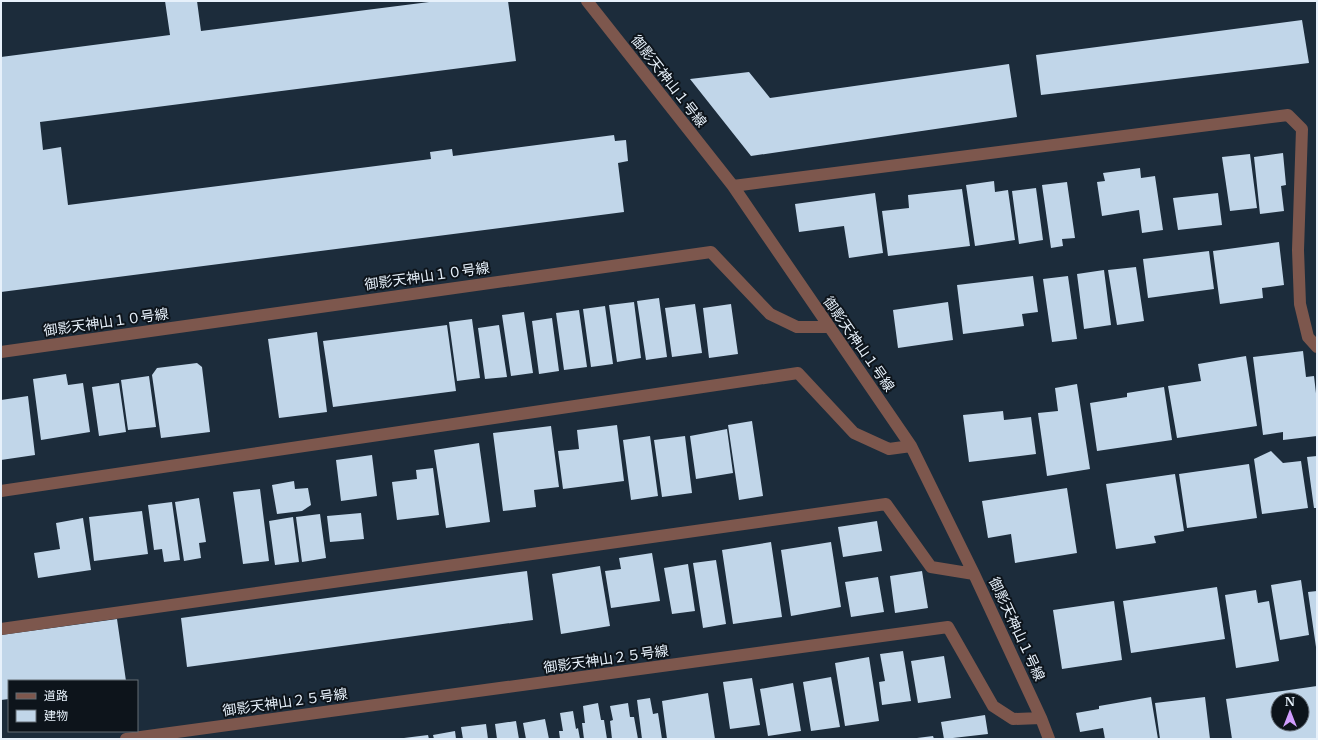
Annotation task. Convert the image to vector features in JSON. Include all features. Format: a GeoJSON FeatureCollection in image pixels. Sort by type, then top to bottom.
{"type":"FeatureCollection","features":[{"type":"Feature","properties":{"kind":"street","name":"御影天神山１号線"},"geometry":{"type":"LineString","coordinates":[[587,1],[733,186],[911,446],[974,574],[1041,718],[1049,739]]}},
{"type":"Feature","properties":{"kind":"street"},"geometry":{"type":"LineString","coordinates":[[733,186],[1288,115],[1302,129],[1298,250],[1300,304],[1308,337],[1317,347]]}},
{"type":"Feature","properties":{"kind":"street","name":"御影天神山１０号線"},"geometry":{"type":"LineString","coordinates":[[1,352],[711,252],[770,314],[797,327],[829,327]]}},
{"type":"Feature","properties":{"kind":"street"},"geometry":{"type":"LineString","coordinates":[[1,491],[798,373],[854,433],[889,448],[911,446]]}},
{"type":"Feature","properties":{"kind":"street"},"geometry":{"type":"LineString","coordinates":[[1,629],[886,504],[931,567],[974,574]]}},
{"type":"Feature","properties":{"kind":"street","name":"御影天神山２５号線"},"geometry":{"type":"LineString","coordinates":[[126,739],[948,627],[993,706],[1012,719],[1041,718]]}},
{"type":"Feature","properties":{"kind":"building"},"geometry":{"type":"Polygon","coordinates":[[[165,1],[197,1],[201,31],[437,1],[508,1],[516,61],[40,122],[43,150],[61,147],[68,205],[431,159],[430,152],[452,149],[453,156],[614,135],[615,141],[626,140],[628,161],[618,163],[624,212],[1,292],[1,57],[170,35],[165,1]]]}},
{"type":"Feature","properties":{"kind":"building"},"geometry":{"type":"Polygon","coordinates":[[[1302,20],[1309,63],[1041,95],[1036,55],[1302,20]]]}},
{"type":"Feature","properties":{"kind":"building"},"geometry":{"type":"Polygon","coordinates":[[[1009,64],[1017,117],[751,156],[690,79],[749,72],[770,98],[1009,64]]]}},
{"type":"Feature","properties":{"kind":"building"},"geometry":{"type":"Polygon","coordinates":[[[1283,153],[1286,185],[1281,186],[1284,211],[1260,214],[1254,157],[1283,153]]]}},
{"type":"Feature","properties":{"kind":"building"},"geometry":{"type":"Polygon","coordinates":[[[1250,154],[1257,208],[1230,211],[1222,157],[1250,154]]]}},
{"type":"Feature","properties":{"kind":"building"},"geometry":{"type":"Polygon","coordinates":[[[1140,168],[1141,178],[1155,176],[1163,230],[1142,233],[1139,210],[1102,216],[1097,182],[1105,181],[1103,173],[1140,168]]]}},
{"type":"Feature","properties":{"kind":"building"},"geometry":{"type":"Polygon","coordinates":[[[994,181],[995,192],[1008,190],[1015,240],[975,246],[966,185],[994,181]]]}},
{"type":"Feature","properties":{"kind":"building"},"geometry":{"type":"Polygon","coordinates":[[[1067,182],[1075,238],[1062,239],[1063,246],[1051,248],[1042,185],[1067,182]]]}},
{"type":"Feature","properties":{"kind":"building"},"geometry":{"type":"Polygon","coordinates":[[[1036,188],[1043,240],[1019,244],[1012,191],[1036,188]]]}},
{"type":"Feature","properties":{"kind":"building"},"geometry":{"type":"Polygon","coordinates":[[[962,189],[970,246],[888,256],[882,211],[909,208],[908,195],[962,189]]]}},
{"type":"Feature","properties":{"kind":"building"},"geometry":{"type":"Polygon","coordinates":[[[875,193],[883,253],[849,258],[844,226],[799,232],[795,204],[875,193]]]}},
{"type":"Feature","properties":{"kind":"building"},"geometry":{"type":"Polygon","coordinates":[[[1218,193],[1222,225],[1178,230],[1173,198],[1218,193]]]}},
{"type":"Feature","properties":{"kind":"building"},"geometry":{"type":"Polygon","coordinates":[[[1279,242],[1284,285],[1262,288],[1263,298],[1220,304],[1213,251],[1279,242]]]}},
{"type":"Feature","properties":{"kind":"building"},"geometry":{"type":"Polygon","coordinates":[[[1209,251],[1214,289],[1148,298],[1143,259],[1209,251]]]}},
{"type":"Feature","properties":{"kind":"building"},"geometry":{"type":"Polygon","coordinates":[[[1136,267],[1144,321],[1117,325],[1108,270],[1136,267]]]}},
{"type":"Feature","properties":{"kind":"building"},"geometry":{"type":"Polygon","coordinates":[[[1104,270],[1111,325],[1084,329],[1077,274],[1104,270]]]}},
{"type":"Feature","properties":{"kind":"building"},"geometry":{"type":"Polygon","coordinates":[[[1033,276],[1038,312],[1022,314],[1024,326],[963,334],[957,285],[1033,276]]]}},
{"type":"Feature","properties":{"kind":"building"},"geometry":{"type":"Polygon","coordinates":[[[1068,276],[1077,339],[1052,342],[1043,279],[1068,276]]]}},
{"type":"Feature","properties":{"kind":"building"},"geometry":{"type":"Polygon","coordinates":[[[659,298],[667,357],[646,360],[637,301],[659,298]]]}},
{"type":"Feature","properties":{"kind":"building"},"geometry":{"type":"Polygon","coordinates":[[[634,302],[641,358],[617,362],[609,305],[634,302]]]}},
{"type":"Feature","properties":{"kind":"building"},"geometry":{"type":"Polygon","coordinates":[[[948,302],[953,340],[898,348],[893,310],[948,302]]]}},
{"type":"Feature","properties":{"kind":"building"},"geometry":{"type":"Polygon","coordinates":[[[695,304],[702,353],[672,357],[665,308],[695,304]]]}},
{"type":"Feature","properties":{"kind":"building"},"geometry":{"type":"Polygon","coordinates":[[[731,304],[738,354],[709,358],[703,308],[731,304]]]}},
{"type":"Feature","properties":{"kind":"building"},"geometry":{"type":"Polygon","coordinates":[[[605,306],[613,364],[591,367],[583,309],[605,306]]]}},
{"type":"Feature","properties":{"kind":"building"},"geometry":{"type":"Polygon","coordinates":[[[579,310],[587,367],[564,370],[556,313],[579,310]]]}},
{"type":"Feature","properties":{"kind":"building"},"geometry":{"type":"Polygon","coordinates":[[[524,312],[533,373],[511,376],[502,315],[524,312]]]}},
{"type":"Feature","properties":{"kind":"building"},"geometry":{"type":"Polygon","coordinates":[[[552,318],[559,371],[539,374],[532,321],[552,318]]]}},
{"type":"Feature","properties":{"kind":"building"},"geometry":{"type":"Polygon","coordinates":[[[472,319],[480,378],[457,381],[449,322],[472,319]]]}},
{"type":"Feature","properties":{"kind":"building"},"geometry":{"type":"Polygon","coordinates":[[[447,325],[456,391],[333,407],[323,341],[447,325]]]}},
{"type":"Feature","properties":{"kind":"building"},"geometry":{"type":"Polygon","coordinates":[[[499,325],[507,377],[485,379],[478,328],[499,325]]]}},
{"type":"Feature","properties":{"kind":"building"},"geometry":{"type":"Polygon","coordinates":[[[317,332],[327,412],[279,418],[268,339],[317,332]]]}},
{"type":"Feature","properties":{"kind":"building"},"geometry":{"type":"Polygon","coordinates":[[[1303,351],[1306,377],[1314,376],[1317,402],[1317,436],[1283,440],[1283,432],[1263,435],[1253,357],[1303,351]]]}},
{"type":"Feature","properties":{"kind":"building"},"geometry":{"type":"Polygon","coordinates":[[[1246,356],[1257,426],[1177,438],[1168,386],[1201,381],[1198,364],[1246,356]]]}},
{"type":"Feature","properties":{"kind":"building"},"geometry":{"type":"Polygon","coordinates":[[[197,363],[202,367],[210,432],[161,438],[152,375],[157,368],[197,363]]]}},
{"type":"Feature","properties":{"kind":"building"},"geometry":{"type":"Polygon","coordinates":[[[66,374],[68,385],[83,383],[90,432],[41,440],[33,379],[66,374]]]}},
{"type":"Feature","properties":{"kind":"building"},"geometry":{"type":"Polygon","coordinates":[[[149,376],[156,427],[128,430],[121,380],[149,376]]]}},
{"type":"Feature","properties":{"kind":"building"},"geometry":{"type":"Polygon","coordinates":[[[119,383],[126,432],[99,436],[92,387],[119,383]]]}},
{"type":"Feature","properties":{"kind":"building"},"geometry":{"type":"Polygon","coordinates":[[[1077,384],[1090,469],[1047,476],[1038,413],[1058,411],[1055,388],[1077,384]]]}},
{"type":"Feature","properties":{"kind":"building"},"geometry":{"type":"Polygon","coordinates":[[[1164,387],[1172,440],[1097,451],[1090,403],[1127,397],[1127,393],[1164,387]]]}},
{"type":"Feature","properties":{"kind":"building"},"geometry":{"type":"Polygon","coordinates":[[[28,396],[35,455],[1,460],[1,400],[28,396]]]}},
{"type":"Feature","properties":{"kind":"building"},"geometry":{"type":"Polygon","coordinates":[[[1003,411],[1004,420],[1031,417],[1036,454],[969,462],[963,415],[1003,411]]]}},
{"type":"Feature","properties":{"kind":"building"},"geometry":{"type":"Polygon","coordinates":[[[752,421],[763,496],[739,500],[728,425],[752,421]]]}},
{"type":"Feature","properties":{"kind":"building"},"geometry":{"type":"Polygon","coordinates":[[[617,425],[624,481],[563,489],[558,451],[579,449],[577,430],[617,425]]]}},
{"type":"Feature","properties":{"kind":"building"},"geometry":{"type":"Polygon","coordinates":[[[551,426],[559,487],[534,490],[536,507],[503,511],[493,433],[551,426]]]}},
{"type":"Feature","properties":{"kind":"building"},"geometry":{"type":"Polygon","coordinates":[[[727,429],[733,473],[696,479],[690,436],[727,429]]]}},
{"type":"Feature","properties":{"kind":"building"},"geometry":{"type":"Polygon","coordinates":[[[650,436],[658,496],[631,500],[623,440],[650,436]]]}},
{"type":"Feature","properties":{"kind":"building"},"geometry":{"type":"Polygon","coordinates":[[[685,436],[692,493],[662,497],[654,440],[685,436]]]}},
{"type":"Feature","properties":{"kind":"building"},"geometry":{"type":"Polygon","coordinates":[[[479,443],[490,522],[446,528],[434,450],[479,443]]]}},
{"type":"Feature","properties":{"kind":"building"},"geometry":{"type":"Polygon","coordinates":[[[1271,451],[1283,463],[1301,461],[1308,508],[1262,514],[1254,459],[1271,451]]]}},
{"type":"Feature","properties":{"kind":"building"},"geometry":{"type":"Polygon","coordinates":[[[372,455],[377,496],[341,501],[336,460],[372,455]]]}},
{"type":"Feature","properties":{"kind":"building"},"geometry":{"type":"Polygon","coordinates":[[[1317,456],[1317,508],[1314,508],[1307,457],[1317,456]]]}},
{"type":"Feature","properties":{"kind":"building"},"geometry":{"type":"Polygon","coordinates":[[[1249,464],[1257,518],[1187,528],[1179,474],[1249,464]]]}},
{"type":"Feature","properties":{"kind":"building"},"geometry":{"type":"Polygon","coordinates":[[[433,468],[439,515],[397,520],[392,482],[417,479],[416,470],[433,468]]]}},
{"type":"Feature","properties":{"kind":"building"},"geometry":{"type":"Polygon","coordinates":[[[1175,474],[1184,531],[1154,536],[1156,543],[1116,549],[1106,484],[1175,474]]]}},
{"type":"Feature","properties":{"kind":"building"},"geometry":{"type":"Polygon","coordinates":[[[294,481],[295,489],[308,488],[311,505],[302,511],[277,514],[272,485],[294,481]]]}},
{"type":"Feature","properties":{"kind":"building"},"geometry":{"type":"Polygon","coordinates":[[[1067,488],[1077,553],[1015,563],[1011,534],[988,538],[982,501],[1067,488]]]}},
{"type":"Feature","properties":{"kind":"building"},"geometry":{"type":"Polygon","coordinates":[[[260,489],[269,561],[243,564],[233,492],[260,489]]]}},
{"type":"Feature","properties":{"kind":"building"},"geometry":{"type":"Polygon","coordinates":[[[199,498],[206,542],[199,543],[201,558],[184,561],[175,502],[199,498]]]}},
{"type":"Feature","properties":{"kind":"building"},"geometry":{"type":"Polygon","coordinates":[[[172,502],[180,560],[164,562],[162,549],[154,550],[148,505],[172,502]]]}},
{"type":"Feature","properties":{"kind":"building"},"geometry":{"type":"Polygon","coordinates":[[[142,511],[148,554],[94,561],[89,517],[142,511]]]}},
{"type":"Feature","properties":{"kind":"building"},"geometry":{"type":"Polygon","coordinates":[[[361,513],[364,539],[330,542],[327,516],[361,513]]]}},
{"type":"Feature","properties":{"kind":"building"},"geometry":{"type":"Polygon","coordinates":[[[320,514],[326,558],[302,562],[296,517],[320,514]]]}},
{"type":"Feature","properties":{"kind":"building"},"geometry":{"type":"Polygon","coordinates":[[[293,517],[299,562],[275,565],[269,521],[293,517]]]}},
{"type":"Feature","properties":{"kind":"building"},"geometry":{"type":"Polygon","coordinates":[[[83,518],[91,570],[38,578],[34,553],[60,549],[56,523],[83,518]]]}},
{"type":"Feature","properties":{"kind":"building"},"geometry":{"type":"Polygon","coordinates":[[[877,521],[882,551],[843,557],[838,527],[877,521]]]}},
{"type":"Feature","properties":{"kind":"building"},"geometry":{"type":"Polygon","coordinates":[[[771,542],[782,617],[733,624],[722,550],[771,542]]]}},
{"type":"Feature","properties":{"kind":"building"},"geometry":{"type":"Polygon","coordinates":[[[831,542],[841,607],[791,616],[781,550],[831,542]]]}},
{"type":"Feature","properties":{"kind":"building"},"geometry":{"type":"Polygon","coordinates":[[[652,553],[660,601],[611,608],[605,571],[621,569],[619,558],[652,553]]]}},
{"type":"Feature","properties":{"kind":"building"},"geometry":{"type":"Polygon","coordinates":[[[716,560],[726,624],[703,628],[693,563],[716,560]]]}},
{"type":"Feature","properties":{"kind":"building"},"geometry":{"type":"Polygon","coordinates":[[[688,564],[695,611],[672,614],[664,568],[688,564]]]}},
{"type":"Feature","properties":{"kind":"building"},"geometry":{"type":"Polygon","coordinates":[[[600,566],[610,626],[561,634],[552,574],[600,566]]]}},
{"type":"Feature","properties":{"kind":"building"},"geometry":{"type":"Polygon","coordinates":[[[527,571],[533,620],[187,667],[181,618],[527,571]]]}},
{"type":"Feature","properties":{"kind":"building"},"geometry":{"type":"Polygon","coordinates":[[[922,571],[928,608],[895,613],[890,576],[922,571]]]}},
{"type":"Feature","properties":{"kind":"building"},"geometry":{"type":"Polygon","coordinates":[[[878,577],[884,612],[851,617],[845,582],[878,577]]]}},
{"type":"Feature","properties":{"kind":"building"},"geometry":{"type":"Polygon","coordinates":[[[1301,580],[1309,635],[1280,640],[1271,585],[1301,580]]]}},
{"type":"Feature","properties":{"kind":"building"},"geometry":{"type":"Polygon","coordinates":[[[1217,587],[1225,639],[1131,653],[1123,601],[1217,587]]]}},
{"type":"Feature","properties":{"kind":"building"},"geometry":{"type":"Polygon","coordinates":[[[1256,590],[1258,603],[1269,601],[1279,661],[1236,668],[1225,595],[1256,590]]]}},
{"type":"Feature","properties":{"kind":"building"},"geometry":{"type":"Polygon","coordinates":[[[1317,591],[1317,647],[1316,647],[1308,592],[1317,591]]]}},
{"type":"Feature","properties":{"kind":"building"},"geometry":{"type":"Polygon","coordinates":[[[1114,601],[1122,660],[1062,669],[1053,610],[1114,601]]]}},
{"type":"Feature","properties":{"kind":"building"},"geometry":{"type":"Polygon","coordinates":[[[117,619],[126,680],[8,680],[8,699],[1,700],[1,635],[117,619]]]}},
{"type":"Feature","properties":{"kind":"building"},"geometry":{"type":"Polygon","coordinates":[[[903,651],[911,701],[882,705],[879,682],[885,681],[880,654],[903,651]]]}},
{"type":"Feature","properties":{"kind":"building"},"geometry":{"type":"Polygon","coordinates":[[[944,656],[951,698],[918,703],[911,661],[944,656]]]}},
{"type":"Feature","properties":{"kind":"building"},"geometry":{"type":"Polygon","coordinates":[[[869,657],[879,721],[845,726],[835,663],[869,657]]]}},
{"type":"Feature","properties":{"kind":"building"},"geometry":{"type":"Polygon","coordinates":[[[831,677],[840,727],[811,731],[803,682],[831,677]]]}},
{"type":"Feature","properties":{"kind":"building"},"geometry":{"type":"Polygon","coordinates":[[[752,678],[760,725],[730,729],[723,682],[752,678]]]}},
{"type":"Feature","properties":{"kind":"building"},"geometry":{"type":"Polygon","coordinates":[[[793,683],[801,731],[768,736],[760,689],[793,683]]]}},
{"type":"Feature","properties":{"kind":"building"},"geometry":{"type":"Polygon","coordinates":[[[1317,686],[1317,739],[1232,739],[1226,699],[1270,693],[1270,732],[1310,732],[1310,692],[1275,692],[1317,686]]]}},
{"type":"Feature","properties":{"kind":"building"},"geometry":{"type":"Polygon","coordinates":[[[708,693],[715,739],[667,739],[662,701],[708,693]]]}},
{"type":"Feature","properties":{"kind":"building"},"geometry":{"type":"Polygon","coordinates":[[[1151,697],[1158,739],[1105,739],[1103,728],[1080,732],[1076,713],[1099,709],[1099,706],[1151,697]]]}},
{"type":"Feature","properties":{"kind":"building"},"geometry":{"type":"Polygon","coordinates":[[[1205,697],[1210,739],[1160,739],[1155,703],[1205,697]]]}},
{"type":"Feature","properties":{"kind":"building"},"geometry":{"type":"Polygon","coordinates":[[[650,698],[653,714],[658,713],[662,739],[642,739],[637,700],[650,698]]]}},
{"type":"Feature","properties":{"kind":"building"},"geometry":{"type":"Polygon","coordinates":[[[598,703],[601,720],[604,720],[607,739],[584,739],[582,723],[585,723],[583,706],[598,703]]]}},
{"type":"Feature","properties":{"kind":"building"},"geometry":{"type":"Polygon","coordinates":[[[628,703],[630,717],[634,717],[638,739],[612,739],[610,721],[613,720],[610,706],[628,703]]]}},
{"type":"Feature","properties":{"kind":"building"},"geometry":{"type":"Polygon","coordinates":[[[573,711],[576,729],[578,728],[580,739],[560,739],[559,731],[563,731],[560,713],[573,711]]]}},
{"type":"Feature","properties":{"kind":"building"},"geometry":{"type":"Polygon","coordinates":[[[985,715],[988,734],[944,739],[941,722],[985,715]]]}},
{"type":"Feature","properties":{"kind":"building"},"geometry":{"type":"Polygon","coordinates":[[[545,719],[549,739],[526,739],[523,723],[545,719]]]}},
{"type":"Feature","properties":{"kind":"building"},"geometry":{"type":"Polygon","coordinates":[[[516,721],[519,739],[497,739],[495,724],[516,721]]]}},
{"type":"Feature","properties":{"kind":"building"},"geometry":{"type":"Polygon","coordinates":[[[486,724],[488,739],[463,739],[461,727],[486,724]]]}},
{"type":"Feature","properties":{"kind":"building"},"geometry":{"type":"Polygon","coordinates":[[[455,731],[456,739],[434,739],[433,735],[455,731]]]}},
{"type":"Feature","properties":{"kind":"building"},"geometry":{"type":"Polygon","coordinates":[[[428,735],[429,739],[404,739],[404,738],[428,735]]]}},
{"type":"Feature","properties":{"kind":"building"},"geometry":{"type":"Polygon","coordinates":[[[933,736],[934,739],[917,739],[917,738],[933,736]]]}}]}
